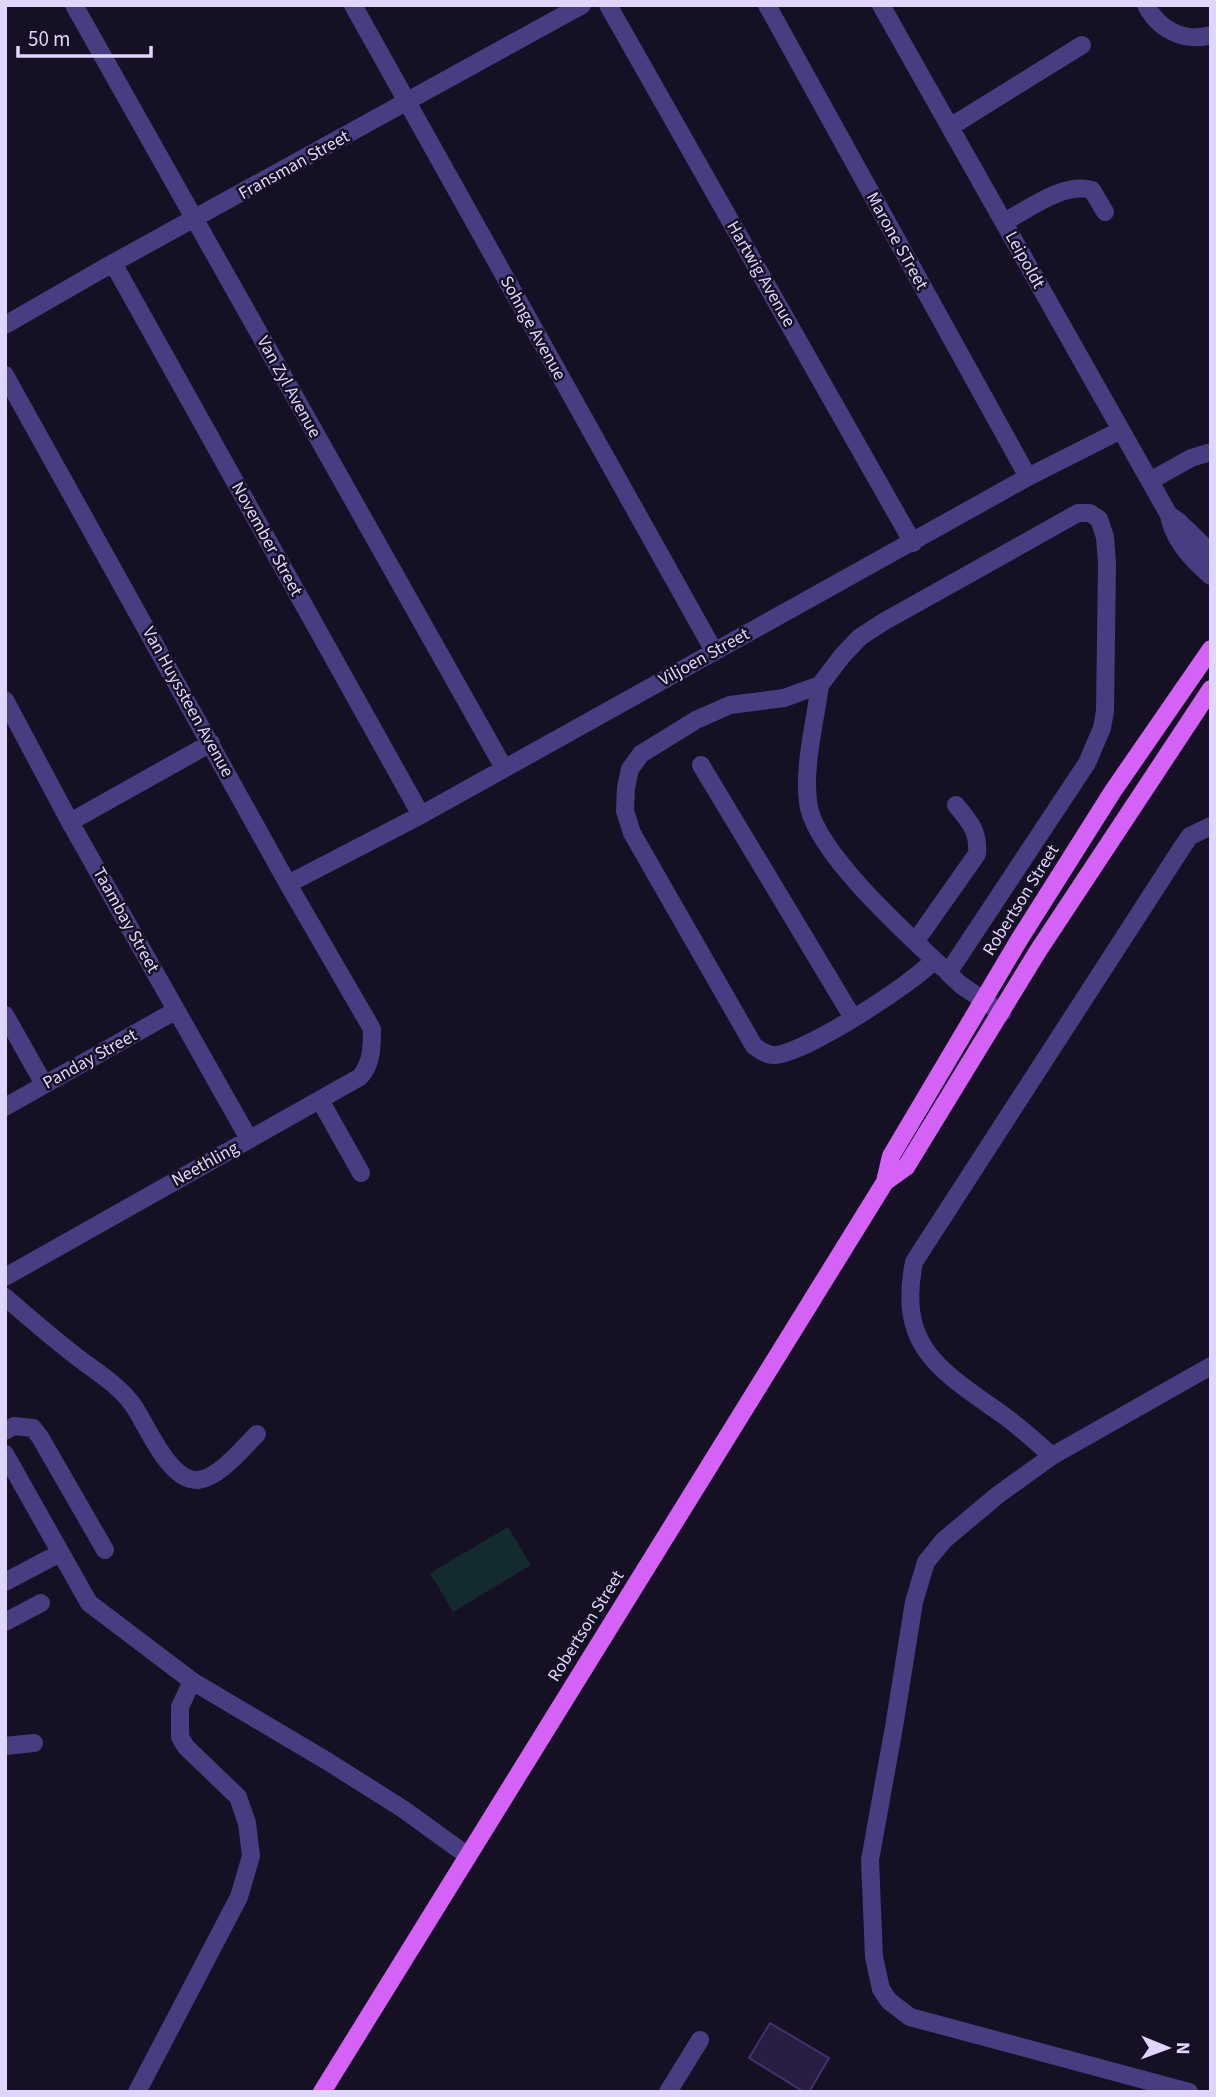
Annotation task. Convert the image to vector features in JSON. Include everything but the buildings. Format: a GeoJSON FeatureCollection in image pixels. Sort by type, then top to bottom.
{"type":"FeatureCollection","features":[{"type":"Feature","properties":{"kind":"main road","name":"Robertson Street"},"geometry":{"type":"LineString","coordinates":[[322,2092],[886,1182],[891,1156],[984,1000],[1114,791],[1211,649]]}},
{"type":"Feature","properties":{"kind":"main road","name":"Robertson Street"},"geometry":{"type":"LineString","coordinates":[[886,1182],[906,1167],[1038,951],[1211,689]]}},
{"type":"Feature","properties":{"kind":"street","name":"Van Zyl Avenue"},"geometry":{"type":"LineString","coordinates":[[74,5],[504,768]]}},
{"type":"Feature","properties":{"kind":"street","name":"Sohnge Avenue"},"geometry":{"type":"LineString","coordinates":[[353,5],[714,651]]}},
{"type":"Feature","properties":{"kind":"street","name":"Fransman Street"},"geometry":{"type":"LineString","coordinates":[[5,325],[582,5]]}},
{"type":"Feature","properties":{"kind":"street","name":"Hartwig Avenue"},"geometry":{"type":"LineString","coordinates":[[608,5],[913,543]]}},
{"type":"Feature","properties":{"kind":"street","name":"Marone STreet"},"geometry":{"type":"LineString","coordinates":[[767,5],[1028,477]]}},
{"type":"Feature","properties":{"kind":"street","name":"Leipoldt"},"geometry":{"type":"LineString","coordinates":[[881,5],[1169,515],[1171,527],[1192,558],[1211,576]]}},
{"type":"Feature","properties":{"kind":"street"},"geometry":{"type":"LineString","coordinates":[[1146,5],[1151,16],[1166,30],[1183,36],[1211,35]]}},
{"type":"Feature","properties":{"kind":"street"},"geometry":{"type":"LineString","coordinates":[[950,127],[1083,45]]}},
{"type":"Feature","properties":{"kind":"street"},"geometry":{"type":"LineString","coordinates":[[1004,222],[1063,191],[1079,187],[1092,190],[1105,212]]}},
{"type":"Feature","properties":{"kind":"street","name":"November Street"},"geometry":{"type":"LineString","coordinates":[[113,263],[421,815]]}},
{"type":"Feature","properties":{"kind":"street","name":"Van Huyssteen Avenue"},"geometry":{"type":"LineString","coordinates":[[5,375],[288,884],[372,1029]]}},
{"type":"Feature","properties":{"kind":"street","name":"Viljoen Street"},"geometry":{"type":"LineString","coordinates":[[288,884],[421,815],[1028,477],[1121,430]]}},
{"type":"Feature","properties":{"kind":"street"},"geometry":{"type":"LineString","coordinates":[[1150,481],[1191,458],[1211,452]]}},
{"type":"Feature","properties":{"kind":"street"},"geometry":{"type":"LineString","coordinates":[[820,685],[784,698],[730,705],[695,720],[641,754],[630,769],[626,788],[625,811],[632,833],[754,1046],[772,1055],[802,1047],[941,967],[1087,763],[1102,728],[1105,711],[1107,564],[1105,537],[1099,519],[1090,513],[1077,513],[885,621],[860,637],[820,685],[807,783],[810,809],[820,835],[839,864],[915,942],[941,967],[1002,1013]]}},
{"type":"Feature","properties":{"kind":"street","name":"Leipoldt"},"geometry":{"type":"LineString","coordinates":[[1169,515],[1211,554]]}},
{"type":"Feature","properties":{"kind":"street","name":"Taambay Street"},"geometry":{"type":"LineString","coordinates":[[5,700],[175,1012],[248,1139]]}},
{"type":"Feature","properties":{"kind":"street"},"geometry":{"type":"LineString","coordinates":[[70,822],[211,743]]}},
{"type":"Feature","properties":{"kind":"street"},"geometry":{"type":"LineString","coordinates":[[701,765],[853,1018]]}},
{"type":"Feature","properties":{"kind":"street"},"geometry":{"type":"LineString","coordinates":[[915,942],[977,854],[978,841],[974,827],[956,805]]}},
{"type":"Feature","properties":{"kind":"street"},"geometry":{"type":"LineString","coordinates":[[1052,1456],[1013,1422],[938,1367],[915,1334],[909,1284],[914,1262],[1183,846],[1190,836],[1211,826]]}},
{"type":"Feature","properties":{"kind":"street","name":"Panday Street"},"geometry":{"type":"LineString","coordinates":[[5,1107],[175,1012]]}},
{"type":"Feature","properties":{"kind":"street"},"geometry":{"type":"LineString","coordinates":[[5,1015],[44,1084]]}},
{"type":"Feature","properties":{"kind":"street","name":"Neethling"},"geometry":{"type":"LineString","coordinates":[[5,1277],[360,1077],[371,1057],[372,1029]]}},
{"type":"Feature","properties":{"kind":"street"},"geometry":{"type":"LineString","coordinates":[[320,1100],[361,1173]]}},
{"type":"Feature","properties":{"kind":"street"},"geometry":{"type":"LineString","coordinates":[[5,1297],[73,1354],[100,1371],[133,1405],[172,1467],[185,1476],[197,1480],[211,1475],[228,1464],[257,1434]]}},
{"type":"Feature","properties":{"kind":"street"},"geometry":{"type":"LineString","coordinates":[[1189,2092],[910,2017],[896,2008],[881,1989],[874,1957],[870,1860],[914,1602],[926,1562],[944,1540],[999,1494],[1052,1456],[1211,1366]]}},
{"type":"Feature","properties":{"kind":"street"},"geometry":{"type":"LineString","coordinates":[[5,1431],[14,1426],[33,1429],[40,1437],[105,1550]]}},
{"type":"Feature","properties":{"kind":"street"},"geometry":{"type":"LineString","coordinates":[[5,1454],[89,1603],[192,1681],[402,1809],[468,1856]]}},
{"type":"Feature","properties":{"kind":"street"},"geometry":{"type":"LineString","coordinates":[[5,1582],[60,1553]]}},
{"type":"Feature","properties":{"kind":"street"},"geometry":{"type":"LineString","coordinates":[[5,1622],[41,1602]]}},
{"type":"Feature","properties":{"kind":"street"},"geometry":{"type":"LineString","coordinates":[[137,2092],[239,1897],[251,1856],[247,1823],[238,1797],[186,1747],[180,1737],[180,1707],[192,1681]]}},
{"type":"Feature","properties":{"kind":"street"},"geometry":{"type":"LineString","coordinates":[[5,1746],[34,1742]]}},
{"type":"Feature","properties":{"kind":"street"},"geometry":{"type":"LineString","coordinates":[[668,2092],[700,2040]]}},
{"type":"Feature","properties":{"kind":"green space"},"geometry":{"type":"Polygon","coordinates":[[[508,1527],[531,1565],[453,1612],[430,1573],[508,1527]]]}}]}
